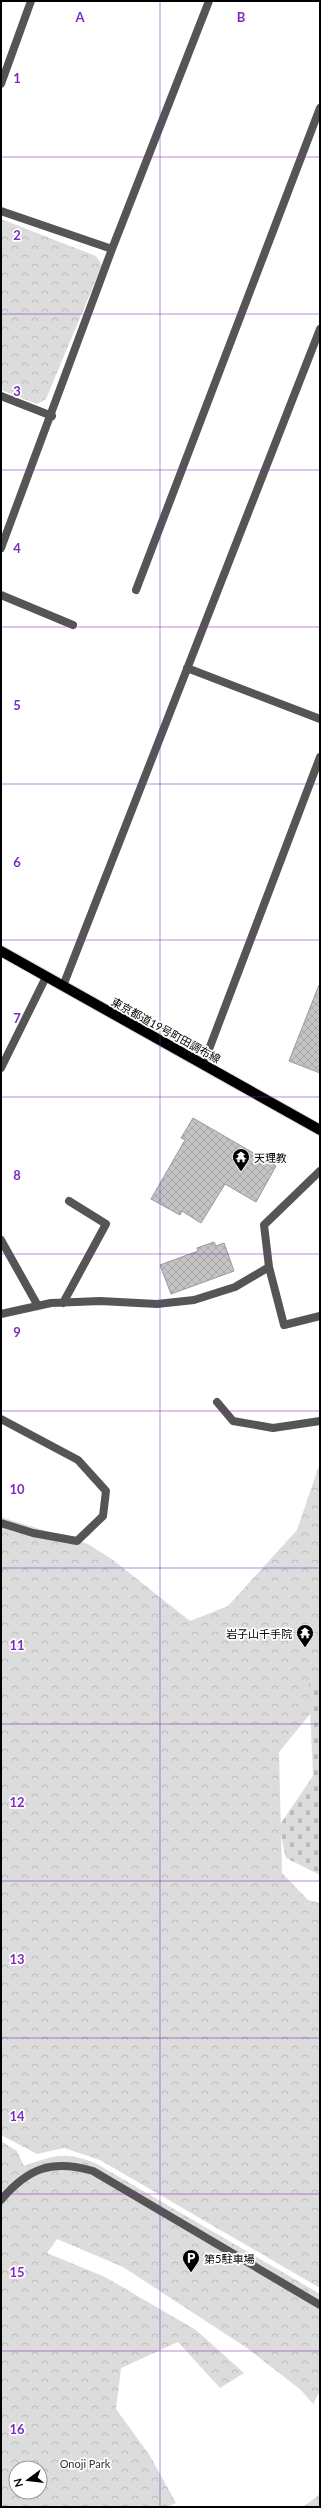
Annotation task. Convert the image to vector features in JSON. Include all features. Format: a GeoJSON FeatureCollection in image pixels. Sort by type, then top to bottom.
{"type":"FeatureCollection","features":[{"type":"Feature","properties":{"kind":"main road","name":"東京都道19号町田調布線"},"geometry":{"type":"LineString","coordinates":[[1,951],[320,1130]]}},
{"type":"Feature","properties":{"kind":"street"},"geometry":{"type":"LineString","coordinates":[[1,84],[31,1]]}},
{"type":"Feature","properties":{"kind":"street"},"geometry":{"type":"LineString","coordinates":[[1,548],[52,416],[112,250],[209,1]]}},
{"type":"Feature","properties":{"kind":"street"},"geometry":{"type":"LineString","coordinates":[[136,590],[320,108]]}},
{"type":"Feature","properties":{"kind":"street"},"geometry":{"type":"LineString","coordinates":[[1,211],[112,250]]}},
{"type":"Feature","properties":{"kind":"street"},"geometry":{"type":"LineString","coordinates":[[63,986],[320,331]]}},
{"type":"Feature","properties":{"kind":"street"},"geometry":{"type":"LineString","coordinates":[[1,396],[52,416]]}},
{"type":"Feature","properties":{"kind":"street"},"geometry":{"type":"LineString","coordinates":[[1,595],[73,625]]}},
{"type":"Feature","properties":{"kind":"street"},"geometry":{"type":"LineString","coordinates":[[187,668],[320,719]]}},
{"type":"Feature","properties":{"kind":"street"},"geometry":{"type":"LineString","coordinates":[[203,1065],[320,757]]}},
{"type":"Feature","properties":{"kind":"street"},"geometry":{"type":"LineString","coordinates":[[1,1068],[46,977]]}},
{"type":"Feature","properties":{"kind":"street"},"geometry":{"type":"LineString","coordinates":[[320,1171],[264,1225],[269,1267],[284,1325],[320,1316]]}},
{"type":"Feature","properties":{"kind":"street"},"geometry":{"type":"LineString","coordinates":[[63,1303],[106,1224],[68,1201]]}},
{"type":"Feature","properties":{"kind":"street"},"geometry":{"type":"LineString","coordinates":[[1,1240],[38,1306]]}},
{"type":"Feature","properties":{"kind":"street"},"geometry":{"type":"LineString","coordinates":[[1,1314],[38,1306],[63,1303],[100,1301],[157,1304],[194,1300],[235,1287],[269,1267]]}},
{"type":"Feature","properties":{"kind":"street"},"geometry":{"type":"LineString","coordinates":[[217,1402],[233,1421],[273,1428],[320,1421]]}},
{"type":"Feature","properties":{"kind":"street"},"geometry":{"type":"LineString","coordinates":[[1,1419],[78,1460],[106,1491],[103,1516],[77,1540],[33,1533],[1,1523]]}},
{"type":"Feature","properties":{"kind":"street"},"geometry":{"type":"LineString","coordinates":[[1,2200],[12,2186],[26,2176],[44,2168],[62,2164],[93,2171],[320,2305]]}},
{"type":"Feature","properties":{"kind":"green space"},"geometry":{"type":"Polygon","coordinates":[[[1,219],[96,256],[102,265],[46,399],[37,404],[1,390],[1,219]]]}},
{"type":"Feature","properties":{"kind":"green space"},"geometry":{"type":"Polygon","coordinates":[[[320,1463],[320,1702],[279,1752],[282,1873],[308,1900],[320,1903],[320,2288],[100,2160],[64,2148],[37,2154],[1,2135],[1,1517],[88,1544],[113,1560],[190,1621],[228,1606],[297,1530],[320,1463]]]}},
{"type":"Feature","properties":{"kind":"green space"},"geometry":{"type":"Polygon","coordinates":[[[320,1682],[320,1875],[286,1858],[279,1826],[313,1776],[309,1683],[320,1682]]]}},
{"type":"Feature","properties":{"kind":"green space","name":"Onoji Park"},"geometry":{"type":"Polygon","coordinates":[[[1,2141],[17,2151],[24,2166],[44,2159],[60,2156],[77,2157],[97,2164],[320,2294],[320,2391],[313,2404],[301,2390],[247,2348],[123,2267],[57,2239],[47,2253],[105,2277],[196,2330],[244,2373],[220,2388],[178,2342],[121,2368],[116,2409],[150,2456],[176,2503],[167,2507],[1,2507],[1,2141]]]}},
{"type":"Feature","properties":{"kind":"green space"},"geometry":{"type":"Polygon","coordinates":[[[320,2494],[320,2507],[303,2507],[320,2494]]]}},
{"type":"Feature","properties":{"kind":"building"},"geometry":{"type":"Polygon","coordinates":[[[320,985],[320,1073],[289,1061],[320,985]]]}},
{"type":"Feature","properties":{"kind":"building"},"geometry":{"type":"Polygon","coordinates":[[[193,1118],[276,1166],[256,1202],[225,1184],[201,1223],[182,1211],[180,1215],[151,1199],[185,1140],[181,1138],[193,1118]]]}},
{"type":"Feature","properties":{"kind":"building"},"geometry":{"type":"Polygon","coordinates":[[[214,1242],[216,1246],[224,1243],[234,1271],[171,1294],[160,1265],[198,1251],[197,1248],[214,1242]]]}},
{"type":"Feature","properties":{"kind":"place","name":"天理教"},"geometry":{"type":"Point","coordinates":[241,1172]}},
{"type":"Feature","properties":{"kind":"place","name":"岩子山千手院"},"geometry":{"type":"Point","coordinates":[305,1648]}},
{"type":"Feature","properties":{"kind":"place","name":"第5駐車場"},"geometry":{"type":"Point","coordinates":[191,2273]}}]}
